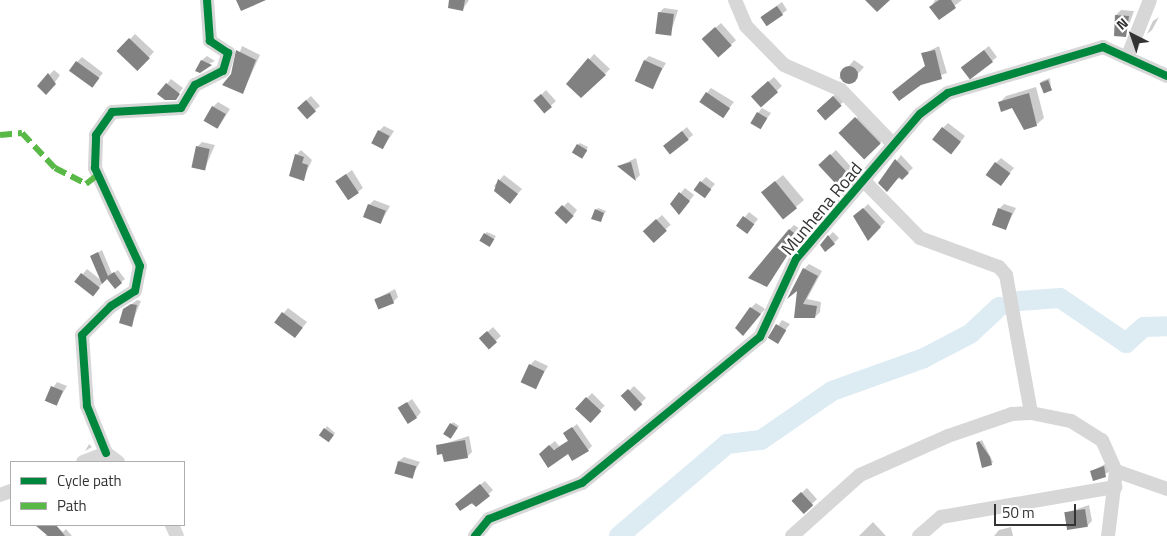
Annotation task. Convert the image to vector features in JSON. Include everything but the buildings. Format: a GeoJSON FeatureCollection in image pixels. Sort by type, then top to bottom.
{"type":"FeatureCollection","features":[{"type":"Feature","properties":{"kind":"street"},"geometry":{"type":"LineString","coordinates":[[117,461],[106,453],[87,406],[82,335],[110,306],[135,291],[140,266],[95,168],[96,135],[112,112],[181,108],[195,85],[223,71],[228,53],[210,41],[207,0]]}},
{"type":"Feature","properties":{"kind":"street"},"geometry":{"type":"LineString","coordinates":[[734,0],[746,26],[784,65],[841,90],[894,145]]}},
{"type":"Feature","properties":{"kind":"street"},"geometry":{"type":"LineString","coordinates":[[1126,58],[1150,0]]}},
{"type":"Feature","properties":{"kind":"street","name":"Munhena Road"},"geometry":{"type":"LineString","coordinates":[[475,536],[489,519],[582,483],[760,337],[796,258],[920,114],[948,93],[1103,47],[1167,76]]}},
{"type":"Feature","properties":{"kind":"street"},"geometry":{"type":"LineString","coordinates":[[864,181],[920,238],[999,267],[1006,275],[1031,413]]}},
{"type":"Feature","properties":{"kind":"street"},"geometry":{"type":"LineString","coordinates":[[792,536],[860,476],[948,436],[1012,414],[1031,413],[1071,421],[1102,440],[1116,471],[1108,536]]}},
{"type":"Feature","properties":{"kind":"street"},"geometry":{"type":"LineString","coordinates":[[86,461],[106,453]]}},
{"type":"Feature","properties":{"kind":"street"},"geometry":{"type":"LineString","coordinates":[[1116,471],[1167,489]]}},
{"type":"Feature","properties":{"kind":"street"},"geometry":{"type":"LineString","coordinates":[[919,536],[941,517],[1115,487]]}},
{"type":"Feature","properties":{"kind":"waterway"},"geometry":{"type":"LineString","coordinates":[[1019,301],[1060,298],[1126,343],[1144,327],[1167,326]]}},
{"type":"Feature","properties":{"kind":"waterway"},"geometry":{"type":"LineString","coordinates":[[619,536],[727,444],[761,440],[832,391],[924,358],[970,334],[999,307]]}},
{"type":"Feature","properties":{"kind":"marked path"},"geometry":{"type":"LineString","coordinates":[[0,135],[22,133],[55,168],[86,184],[99,174]]}},
{"type":"Feature","properties":{"kind":"cycle path"},"geometry":{"type":"LineString","coordinates":[[106,453],[87,406],[82,335],[111,306],[135,291],[140,266],[95,168],[96,135],[112,112],[181,108],[195,85],[223,71],[228,53],[210,41],[207,0]]}},
{"type":"Feature","properties":{"kind":"cycle path"},"geometry":{"type":"LineString","coordinates":[[475,536],[489,519],[582,483],[760,337],[796,259],[920,114],[948,93],[1103,47],[1167,76]]}}]}
